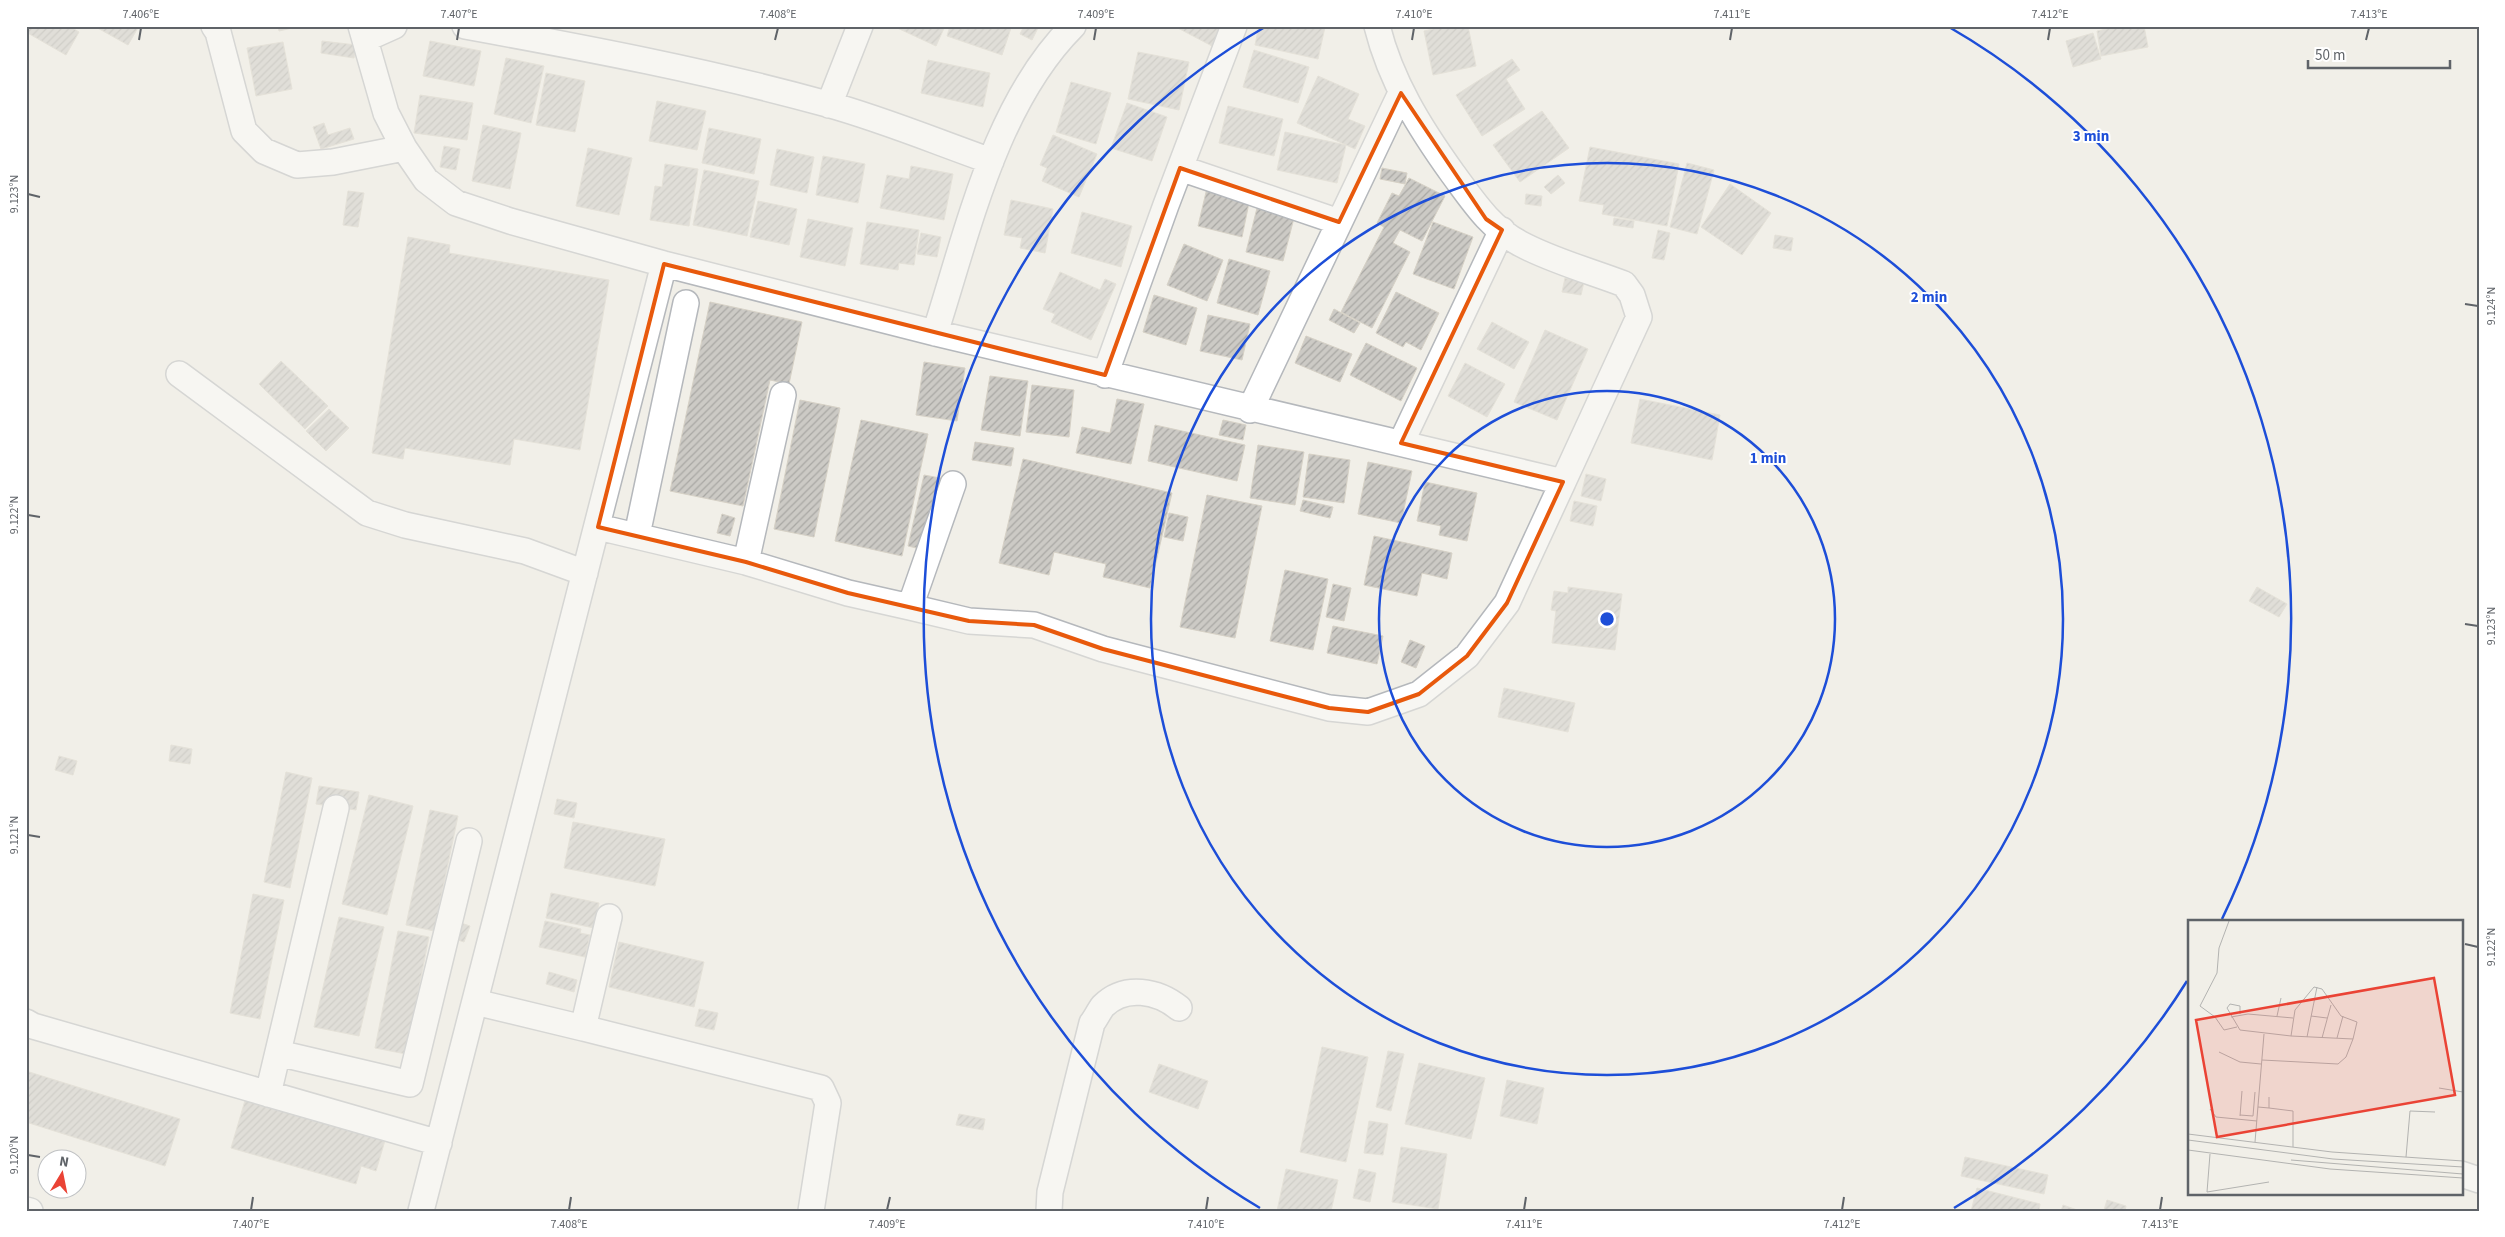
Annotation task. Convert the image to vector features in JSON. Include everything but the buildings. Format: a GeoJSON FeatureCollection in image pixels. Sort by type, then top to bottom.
{"type":"FeatureCollection","features":[{"type":"Feature","properties":{"kind":"street"},"geometry":{"type":"LineString","coordinates":[[214,26],[218,32],[244,131],[264,151],[297,165],[333,162],[404,148]]}},
{"type":"Feature","properties":{"kind":"street"},"geometry":{"type":"LineString","coordinates":[[394,26],[363,33],[386,113],[404,148],[426,180],[456,203],[510,221],[664,264],[935,333],[1250,410],[1401,443],[1563,482]]}},
{"type":"Feature","properties":{"kind":"street"},"geometry":{"type":"LineString","coordinates":[[465,26],[738,81],[829,104],[991,161]]}},
{"type":"Feature","properties":{"kind":"street"},"geometry":{"type":"LineString","coordinates":[[829,104],[860,26]]}},
{"type":"Feature","properties":{"kind":"street"},"geometry":{"type":"LineString","coordinates":[[935,333],[997,144],[1031,80],[1073,26]]}},
{"type":"Feature","properties":{"kind":"street"},"geometry":{"type":"LineString","coordinates":[[1104,375],[1234,26]]}},
{"type":"Feature","properties":{"kind":"street"},"geometry":{"type":"LineString","coordinates":[[598,527],[746,562],[848,593],[910,608],[969,621],[1034,625],[1103,649],[1329,708],[1368,712],[1419,694],[1467,656],[1507,603],[1639,317],[1632,296],[1624,284],[1521,244],[1486,219],[1435,148],[1401,93],[1385,56],[1377,26]]}},
{"type":"Feature","properties":{"kind":"street"},"geometry":{"type":"LineString","coordinates":[[1250,410],[1401,93]]}},
{"type":"Feature","properties":{"kind":"street"},"geometry":{"type":"LineString","coordinates":[[1180,168],[1339,222]]}},
{"type":"Feature","properties":{"kind":"street"},"geometry":{"type":"LineString","coordinates":[[1401,443],[1502,230]]}},
{"type":"Feature","properties":{"kind":"street"},"geometry":{"type":"LineString","coordinates":[[421,1211],[664,264]]}},
{"type":"Feature","properties":{"kind":"street"},"geometry":{"type":"LineString","coordinates":[[637,535],[686,303]]}},
{"type":"Feature","properties":{"kind":"street"},"geometry":{"type":"LineString","coordinates":[[179,374],[367,513],[405,525],[525,551],[585,573]]}},
{"type":"Feature","properties":{"kind":"street"},"geometry":{"type":"LineString","coordinates":[[746,562],[784,395]]}},
{"type":"Feature","properties":{"kind":"street"},"geometry":{"type":"LineString","coordinates":[[910,608],[952,484]]}},
{"type":"Feature","properties":{"kind":"street"},"geometry":{"type":"LineString","coordinates":[[268,1094],[336,808]]}},
{"type":"Feature","properties":{"kind":"street"},"geometry":{"type":"LineString","coordinates":[[278,1053],[410,1084],[469,840]]}},
{"type":"Feature","properties":{"kind":"street"},"geometry":{"type":"LineString","coordinates":[[583,1028],[609,917]]}},
{"type":"Feature","properties":{"kind":"street"},"geometry":{"type":"LineString","coordinates":[[1049,1211],[1050,1192],[1092,1023],[1103,1006],[1116,998],[1134,992],[1149,992],[1167,998],[1179,1008]]}},
{"type":"Feature","properties":{"kind":"street"},"geometry":{"type":"LineString","coordinates":[[475,1002],[821,1088],[828,1103],[811,1211]]}},
{"type":"Feature","properties":{"kind":"street"},"geometry":{"type":"LineString","coordinates":[[26,1022],[33,1026],[439,1143]]}},
{"type":"Feature","properties":{"kind":"street"},"geometry":{"type":"LineString","coordinates":[[2462,1174],[2479,1180]]}},
{"type":"Feature","properties":{"kind":"highlighted area"},"geometry":{"type":"Polygon","coordinates":[[[1401,93],[1486,219],[1502,230],[1401,443],[1563,482],[1507,603],[1467,656],[1419,694],[1368,712],[1329,708],[1103,649],[1034,625],[969,621],[848,593],[746,562],[598,527],[664,264],[1105,375],[1180,168],[1339,222],[1401,93]]]}}]}
